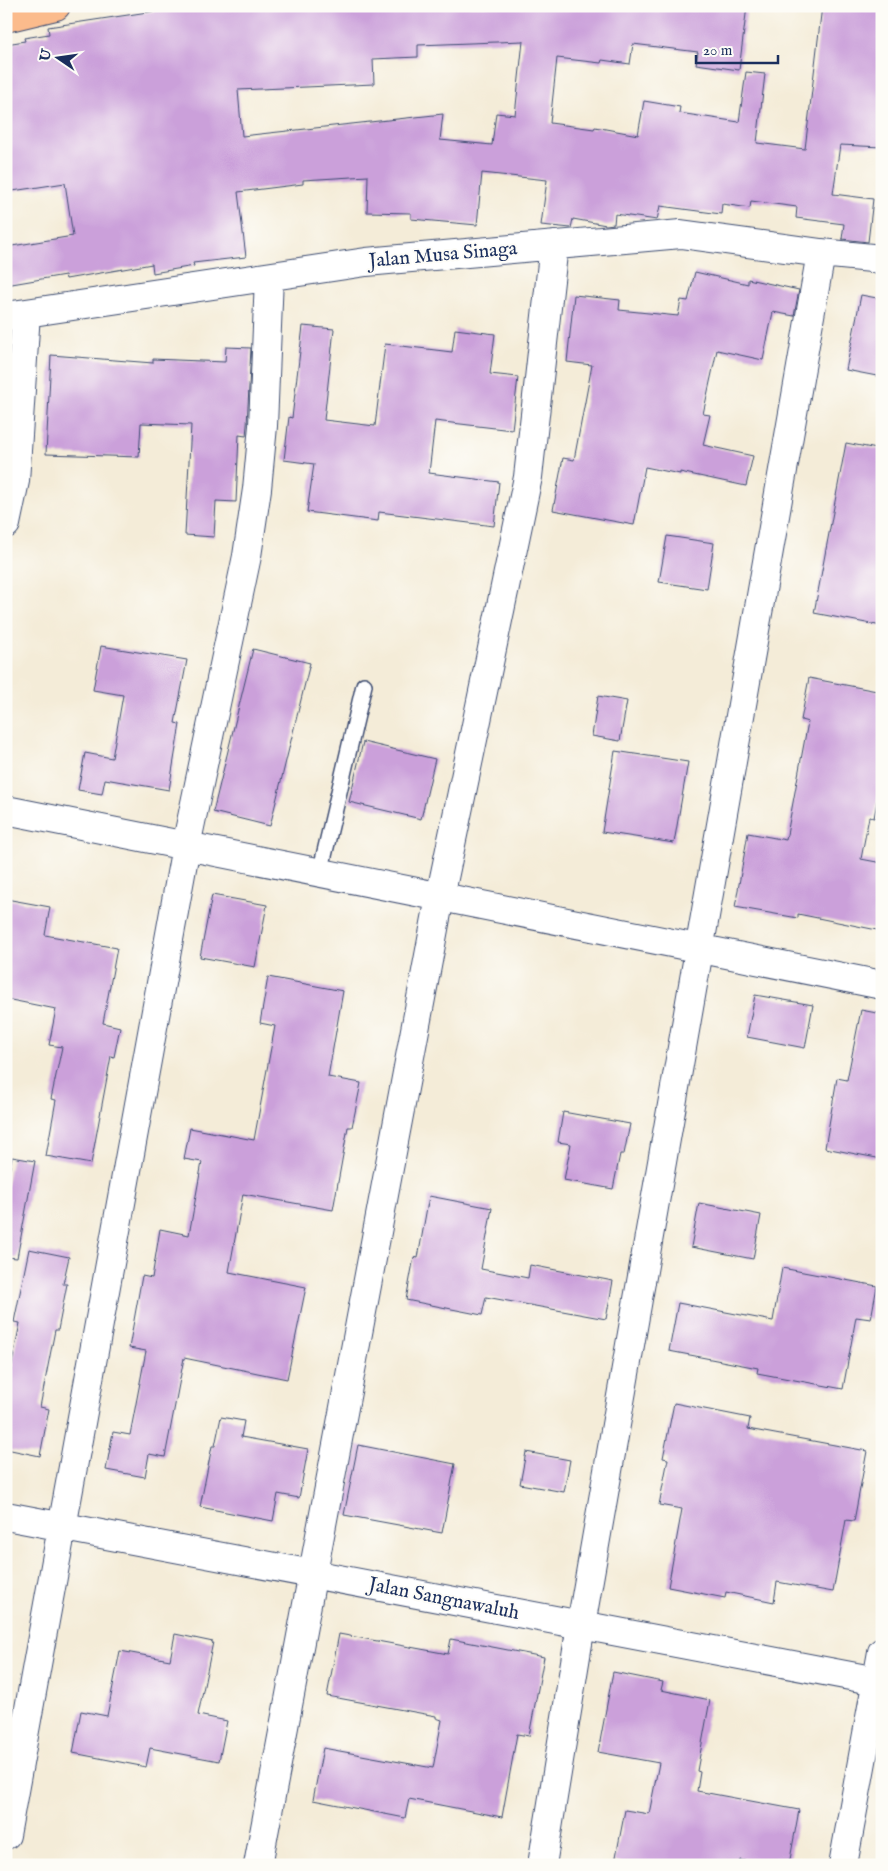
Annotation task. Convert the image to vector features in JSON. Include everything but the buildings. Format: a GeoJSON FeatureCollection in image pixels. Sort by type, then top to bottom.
{"type":"FeatureCollection","features":[{"type":"Feature","properties":{"kind":"main road"},"geometry":{"type":"LineString","coordinates":[[6,18],[56,6]]}},
{"type":"Feature","properties":{"kind":"street","name":"Jalan Musa Sinaga"},"geometry":{"type":"LineString","coordinates":[[16,315],[366,262],[681,234],[821,254],[882,259]]}},
{"type":"Feature","properties":{"kind":"street"},"geometry":{"type":"LineString","coordinates":[[258,1865],[440,896],[528,477],[554,245]]}},
{"type":"Feature","properties":{"kind":"street"},"geometry":{"type":"LineString","coordinates":[[542,1865],[581,1625],[821,254]]}},
{"type":"Feature","properties":{"kind":"street"},"geometry":{"type":"LineString","coordinates":[[6,1835],[186,846],[247,556],[258,489],[263,426],[269,277]]}},
{"type":"Feature","properties":{"kind":"street"},"geometry":{"type":"LineString","coordinates":[[6,524],[15,481],[16,315]]}},
{"type":"Feature","properties":{"kind":"street"},"geometry":{"type":"LineString","coordinates":[[6,810],[882,985]]}},
{"type":"Feature","properties":{"kind":"street","name":"Jalan Sangnawaluh"},"geometry":{"type":"LineString","coordinates":[[6,1516],[879,1681]]}},
{"type":"Feature","properties":{"kind":"street"},"geometry":{"type":"LineString","coordinates":[[844,1865],[879,1681],[882,1652]]}},
{"type":"Feature","properties":{"kind":"lane"},"geometry":{"type":"LineString","coordinates":[[320,873],[364,685]]}}]}
